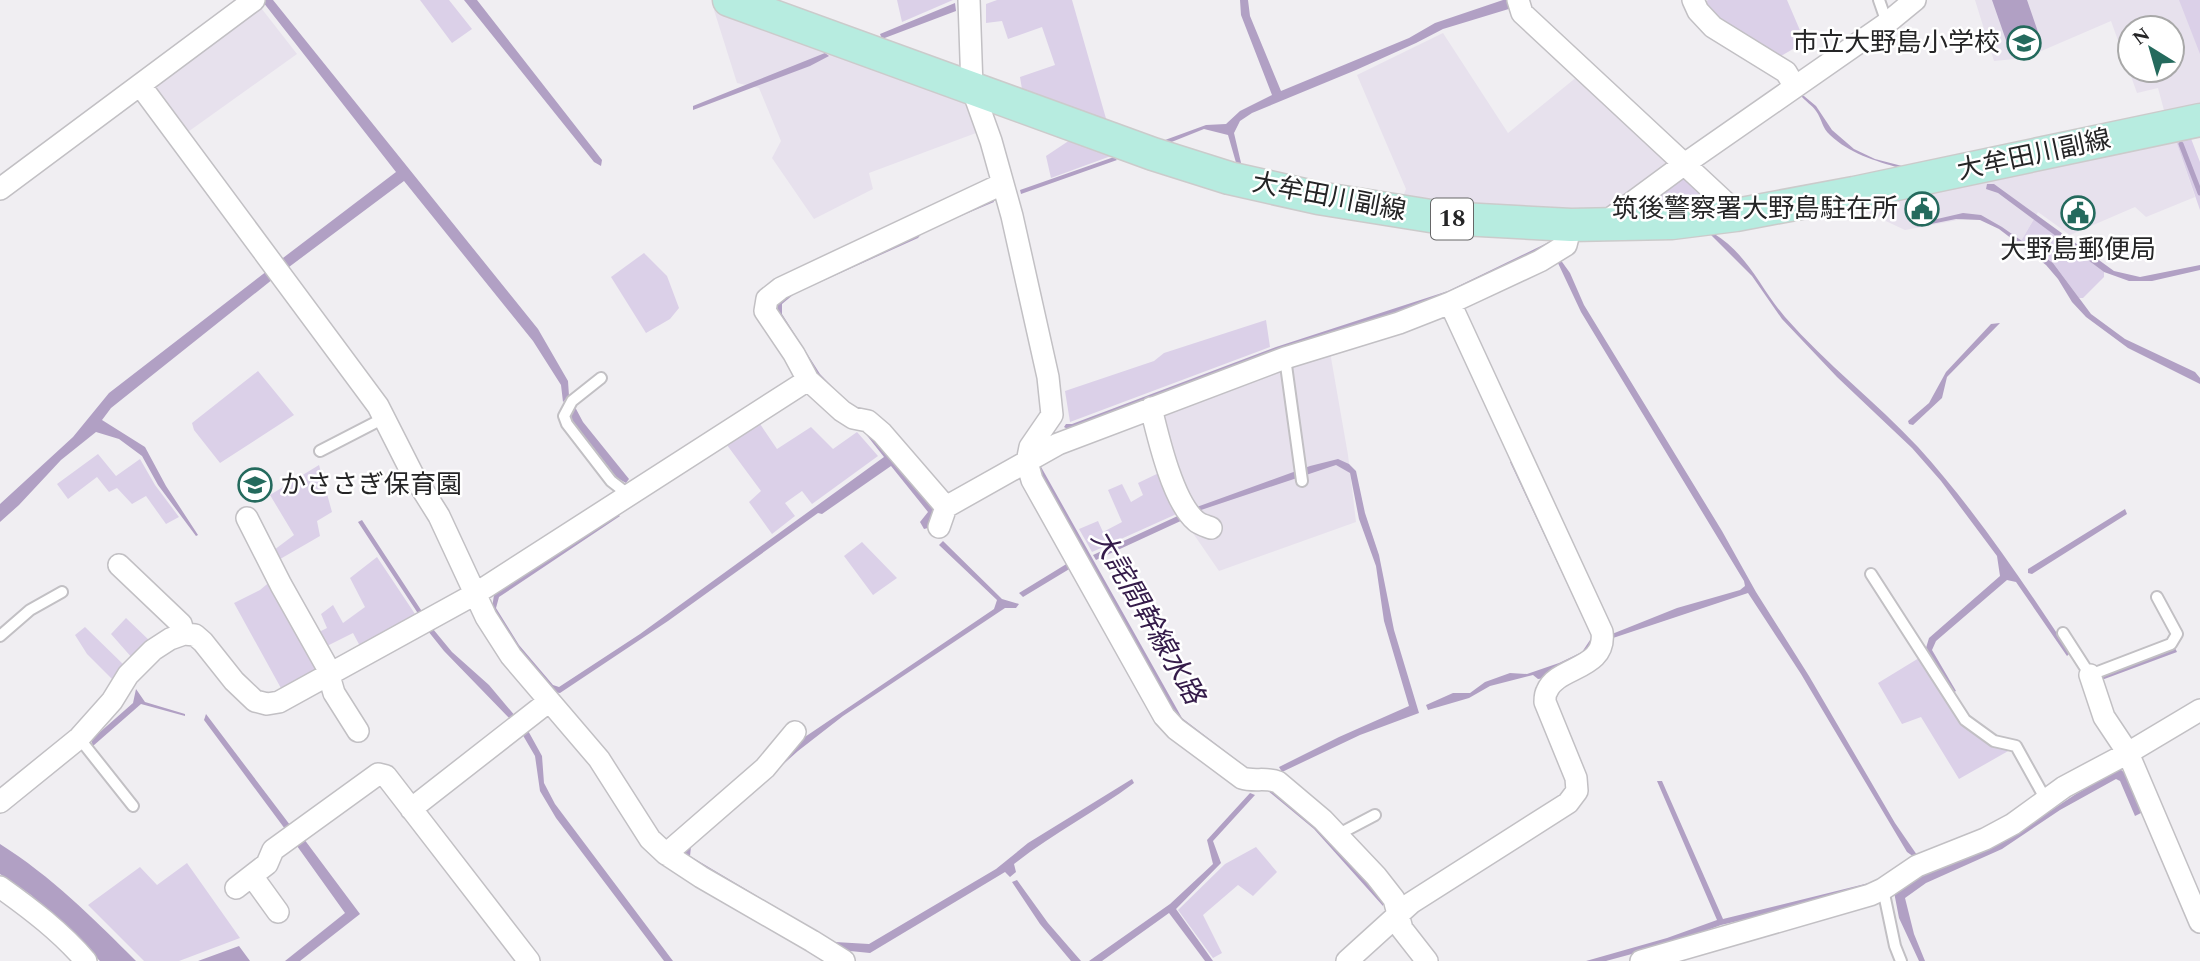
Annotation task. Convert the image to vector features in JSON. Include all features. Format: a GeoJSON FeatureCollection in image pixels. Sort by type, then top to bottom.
{"type":"FeatureCollection","features":[{"type":"Feature","properties":{"kind":"main road","name":"大牟田川副線"},"geometry":{"type":"LineString","coordinates":[[729,0],[1153,154],[1229,178],[1318,198],[1443,218],[1571,225],[1672,223],[1736,215],[1854,193],[2200,120]]}},
{"type":"Feature","properties":{"kind":"street"},"geometry":{"type":"LineString","coordinates":[[0,189],[254,0]]}},
{"type":"Feature","properties":{"kind":"street"},"geometry":{"type":"LineString","coordinates":[[1518,0],[1522,13],[1736,215]]}},
{"type":"Feature","properties":{"kind":"street"},"geometry":{"type":"LineString","coordinates":[[1693,0],[1698,11],[1713,27],[1786,72],[1795,87]]}},
{"type":"Feature","properties":{"kind":"street"},"geometry":{"type":"LineString","coordinates":[[1603,224],[1887,23],[1915,0]]}},
{"type":"Feature","properties":{"kind":"street"},"geometry":{"type":"LineString","coordinates":[[974,2],[972,88],[991,141],[1015,227],[1048,377],[1052,415],[1030,447],[1027,462],[1032,480],[1164,716],[1176,729],[1242,778],[1278,782],[1322,820],[1394,899],[1402,929],[1427,961]]}},
{"type":"Feature","properties":{"kind":"street"},"geometry":{"type":"LineString","coordinates":[[140,85],[378,406],[412,473],[439,516],[486,617],[511,656],[599,759],[650,839],[666,854],[701,877],[844,961]]}},
{"type":"Feature","properties":{"kind":"street"},"geometry":{"type":"LineString","coordinates":[[946,507],[882,433],[868,421],[853,418],[842,411],[808,380],[765,312],[767,299],[781,288],[832,262],[1002,184]]}},
{"type":"Feature","properties":{"kind":"street"},"geometry":{"type":"LineString","coordinates":[[939,527],[946,507],[1058,444],[1285,358],[1399,323],[1450,303],[1540,261],[1566,245],[1571,225]]}},
{"type":"Feature","properties":{"kind":"street"},"geometry":{"type":"LineString","coordinates":[[1347,961],[1411,903],[1567,803],[1577,791],[1576,778],[1545,702],[1547,690],[1553,683],[1599,653],[1604,642],[1602,632],[1450,303]]}},
{"type":"Feature","properties":{"kind":"street"},"geometry":{"type":"LineString","coordinates":[[0,802],[79,738],[112,701],[128,675],[170,639],[184,634],[195,635],[255,701],[267,704],[279,702],[475,594],[808,380]]}},
{"type":"Feature","properties":{"kind":"street"},"geometry":{"type":"LineString","coordinates":[[1151,408],[1164,460],[1184,506],[1196,521],[1211,528]]}},
{"type":"Feature","properties":{"kind":"street"},"geometry":{"type":"LineString","coordinates":[[247,518],[326,665],[334,693],[358,731]]}},
{"type":"Feature","properties":{"kind":"street"},"geometry":{"type":"LineString","coordinates":[[119,565],[181,624],[184,634]]}},
{"type":"Feature","properties":{"kind":"street"},"geometry":{"type":"LineString","coordinates":[[2090,675],[2104,717],[2128,753],[2198,913]]}},
{"type":"Feature","properties":{"kind":"street"},"geometry":{"type":"LineString","coordinates":[[411,809],[548,702]]}},
{"type":"Feature","properties":{"kind":"street"},"geometry":{"type":"LineString","coordinates":[[1641,961],[1870,895],[1917,866],[1985,839],[2013,824],[2064,787],[2200,710]]}},
{"type":"Feature","properties":{"kind":"street"},"geometry":{"type":"LineString","coordinates":[[666,854],[765,768],[795,732]]}},
{"type":"Feature","properties":{"kind":"street"},"geometry":{"type":"LineString","coordinates":[[278,912],[244,882],[267,864],[273,850],[378,774],[386,776],[529,961]]}},
{"type":"Feature","properties":{"kind":"street"},"geometry":{"type":"LineString","coordinates":[[0,887],[34,911],[86,961]]}},
{"type":"Feature","properties":{"kind":"lane"},"geometry":{"type":"LineString","coordinates":[[1879,0],[1887,23]]}},
{"type":"Feature","properties":{"kind":"lane"},"geometry":{"type":"LineString","coordinates":[[1285,358],[1302,481]]}},
{"type":"Feature","properties":{"kind":"lane"},"geometry":{"type":"LineString","coordinates":[[601,378],[572,401],[564,416],[567,424],[611,481],[629,495]]}},
{"type":"Feature","properties":{"kind":"lane"},"geometry":{"type":"LineString","coordinates":[[320,451],[384,418]]}},
{"type":"Feature","properties":{"kind":"lane"},"geometry":{"type":"LineString","coordinates":[[1871,574],[1965,720],[1994,741],[2016,746],[2046,800]]}},
{"type":"Feature","properties":{"kind":"lane"},"geometry":{"type":"LineString","coordinates":[[0,636],[30,610],[62,592]]}},
{"type":"Feature","properties":{"kind":"lane"},"geometry":{"type":"LineString","coordinates":[[2063,633],[2090,675],[2171,644],[2177,634],[2157,597]]}},
{"type":"Feature","properties":{"kind":"lane"},"geometry":{"type":"LineString","coordinates":[[79,738],[134,806]]}},
{"type":"Feature","properties":{"kind":"lane"},"geometry":{"type":"LineString","coordinates":[[1337,835],[1375,815]]}},
{"type":"Feature","properties":{"kind":"lane"},"geometry":{"type":"LineString","coordinates":[[1883,889],[1895,946],[1901,961]]}},
{"type":"Feature","properties":{"kind":"shaded area"},"geometry":{"type":"Polygon","coordinates":[[[273,0],[538,329],[568,381],[569,396],[563,402],[561,385],[533,341],[404,181],[285,270],[279,261],[396,172],[263,2],[273,0]]]}},
{"type":"Feature","properties":{"kind":"shaded area"},"geometry":{"type":"Polygon","coordinates":[[[420,0],[449,0],[472,29],[452,43],[420,0]]]}},
{"type":"Feature","properties":{"kind":"shaded area"},"geometry":{"type":"Polygon","coordinates":[[[464,0],[477,0],[602,160],[601,166],[594,162],[464,0]]]}},
{"type":"Feature","properties":{"kind":"shaded area"},"geometry":{"type":"Polygon","coordinates":[[[897,0],[953,0],[902,22],[897,0]]]}},
{"type":"Feature","properties":{"kind":"shaded area"},"geometry":{"type":"Polygon","coordinates":[[[997,0],[1072,0],[1107,122],[1022,89],[1020,77],[1055,65],[1042,27],[1008,39],[1002,21],[986,23],[986,4],[997,0]]]}},
{"type":"Feature","properties":{"kind":"shaded area"},"geometry":{"type":"Polygon","coordinates":[[[1240,0],[1248,0],[1250,16],[1281,91],[1409,38],[1435,23],[1503,0],[1510,0],[1512,8],[1443,29],[1356,70],[1252,113],[1240,121],[1234,133],[1242,167],[1237,166],[1228,135],[1204,129],[1169,143],[1165,140],[1206,125],[1226,124],[1240,111],[1272,95],[1241,15],[1240,0]]]}},
{"type":"Feature","properties":{"kind":"shaded area"},"geometry":{"type":"Polygon","coordinates":[[[1708,0],[1787,0],[1805,42],[1776,59],[1714,22],[1702,4],[1708,0]]]}},
{"type":"Feature","properties":{"kind":"shaded area","name":"市立大野島小学校"},"geometry":{"type":"Polygon","coordinates":[[[1975,0],[2200,0],[2200,106],[2165,114],[2158,88],[2137,93],[2134,84],[2186,84],[2186,14],[2116,14],[2116,35],[2111,21],[2025,58],[1994,61],[1975,0]]]}},
{"type":"Feature","properties":{"kind":"shaded area"},"geometry":{"type":"Polygon","coordinates":[[[1992,0],[2027,0],[2038,32],[2007,43],[1992,0]]]}},
{"type":"Feature","properties":{"kind":"shaded area"},"geometry":{"type":"Polygon","coordinates":[[[2179,0],[2200,0],[2200,54],[2186,14],[2179,0]]]}},
{"type":"Feature","properties":{"kind":"shaded area"},"geometry":{"type":"Polygon","coordinates":[[[955,3],[956,11],[882,39],[880,34],[955,3]]]}},
{"type":"Feature","properties":{"kind":"shaded area"},"geometry":{"type":"Polygon","coordinates":[[[258,4],[297,54],[185,134],[148,85],[258,4]]]}},
{"type":"Feature","properties":{"kind":"shaded area"},"geometry":{"type":"Polygon","coordinates":[[[714,10],[965,102],[976,133],[869,173],[873,189],[814,219],[772,158],[781,141],[759,88],[737,83],[714,10]]]}},
{"type":"Feature","properties":{"kind":"shaded area"},"geometry":{"type":"Polygon","coordinates":[[[1443,33],[1508,133],[1578,76],[1673,164],[1606,211],[1499,209],[1402,199],[1406,189],[1357,75],[1443,33]]]}},
{"type":"Feature","properties":{"kind":"shaded area"},"geometry":{"type":"Polygon","coordinates":[[[825,53],[829,56],[810,66],[693,110],[693,106],[825,53]]]}},
{"type":"Feature","properties":{"kind":"shaded area"},"geometry":{"type":"Polygon","coordinates":[[[1801,96],[1816,106],[1832,130],[1854,149],[1875,159],[1902,166],[1900,168],[1872,159],[1837,141],[1801,96]]]}},
{"type":"Feature","properties":{"kind":"shaded area"},"geometry":{"type":"Polygon","coordinates":[[[2190,136],[2200,162],[2200,210],[2176,141],[2190,136]]]}},
{"type":"Feature","properties":{"kind":"shaded area"},"geometry":{"type":"Polygon","coordinates":[[[1070,140],[1111,156],[1051,178],[1046,156],[1070,140]]]}},
{"type":"Feature","properties":{"kind":"shaded area"},"geometry":{"type":"Polygon","coordinates":[[[2176,141],[2195,197],[2146,217],[2135,207],[2070,235],[2038,212],[2021,241],[1979,216],[1905,230],[1858,208],[1863,203],[2176,141]]]}},
{"type":"Feature","properties":{"kind":"shaded area"},"geometry":{"type":"Polygon","coordinates":[[[1114,157],[1117,160],[1021,194],[1020,190],[1114,157]]]}},
{"type":"Feature","properties":{"kind":"shaded area"},"geometry":{"type":"Polygon","coordinates":[[[1681,173],[1711,197],[1711,204],[1638,209],[1681,173]]]}},
{"type":"Feature","properties":{"kind":"shaded area"},"geometry":{"type":"Polygon","coordinates":[[[1987,184],[1994,184],[2114,271],[2140,277],[2200,265],[2200,270],[2152,281],[2129,281],[2104,272],[1998,193],[1986,189],[1987,184]]]}},
{"type":"Feature","properties":{"kind":"shaded area"},"geometry":{"type":"Polygon","coordinates":[[[993,199],[994,202],[923,232],[918,238],[794,294],[782,304],[782,314],[820,374],[845,400],[816,377],[778,315],[780,298],[993,199]]]}},
{"type":"Feature","properties":{"kind":"shaded area"},"geometry":{"type":"Polygon","coordinates":[[[1963,213],[1981,215],[2053,263],[2091,314],[2125,339],[2195,372],[2200,378],[2200,384],[2128,348],[2086,317],[2046,265],[1999,229],[1980,220],[1956,219],[1916,227],[1924,222],[1963,213]]]}},
{"type":"Feature","properties":{"kind":"shaded area"},"geometry":{"type":"Polygon","coordinates":[[[2034,219],[2104,272],[2104,277],[2083,298],[2079,298],[2053,263],[2021,241],[2034,219]]]}},
{"type":"Feature","properties":{"kind":"shaded area"},"geometry":{"type":"Polygon","coordinates":[[[1713,233],[1745,261],[1776,306],[1801,334],[1902,430],[1939,471],[2016,573],[2070,653],[2067,656],[2016,582],[2007,580],[1936,641],[1932,650],[1956,691],[1954,692],[1926,648],[1929,638],[2000,576],[1997,556],[1941,481],[1912,448],[1837,377],[1782,319],[1752,276],[1711,235],[1713,233]]]}},
{"type":"Feature","properties":{"kind":"shaded area"},"geometry":{"type":"Polygon","coordinates":[[[1549,242],[1551,245],[1437,301],[1071,431],[1064,427],[1066,424],[1276,347],[1448,291],[1549,242]]]}},
{"type":"Feature","properties":{"kind":"shaded area"},"geometry":{"type":"Polygon","coordinates":[[[644,253],[667,276],[679,308],[670,319],[646,333],[611,277],[644,253]]]}},
{"type":"Feature","properties":{"kind":"shaded area"},"geometry":{"type":"Polygon","coordinates":[[[1560,259],[1570,273],[1584,305],[1895,823],[1917,855],[1914,857],[1907,852],[1801,674],[1748,593],[1613,638],[1612,634],[1677,608],[1740,590],[1745,586],[1581,312],[1557,261],[1560,259]]]}},
{"type":"Feature","properties":{"kind":"shaded area"},"geometry":{"type":"Polygon","coordinates":[[[267,271],[273,279],[111,408],[102,420],[145,447],[166,486],[198,535],[196,536],[158,485],[142,456],[119,439],[96,432],[61,460],[0,522],[0,504],[73,437],[109,393],[267,271]]]}},
{"type":"Feature","properties":{"kind":"shaded area"},"geometry":{"type":"Polygon","coordinates":[[[1266,320],[1270,347],[1070,422],[1065,391],[1154,361],[1164,353],[1266,320]]]}},
{"type":"Feature","properties":{"kind":"shaded area"},"geometry":{"type":"Polygon","coordinates":[[[2000,323],[1947,377],[1942,398],[1913,425],[1909,424],[1908,421],[1929,403],[1946,372],[1991,324],[2000,323]]]}},
{"type":"Feature","properties":{"kind":"shaded area"},"geometry":{"type":"Polygon","coordinates":[[[1330,352],[1348,455],[1356,522],[1219,571],[1186,523],[1159,414],[1330,352]]]}},
{"type":"Feature","properties":{"kind":"shaded area"},"geometry":{"type":"Polygon","coordinates":[[[258,371],[294,415],[220,463],[194,430],[192,423],[258,371]]]}},
{"type":"Feature","properties":{"kind":"shaded area"},"geometry":{"type":"Polygon","coordinates":[[[575,407],[583,422],[629,479],[626,483],[617,478],[571,419],[575,407]]]}},
{"type":"Feature","properties":{"kind":"shaded area"},"geometry":{"type":"Polygon","coordinates":[[[758,421],[777,449],[811,427],[833,449],[857,432],[878,456],[812,504],[802,491],[785,503],[795,516],[772,534],[749,502],[761,491],[724,441],[758,421]]]}},
{"type":"Feature","properties":{"kind":"shaded area"},"geometry":{"type":"Polygon","coordinates":[[[872,431],[933,505],[936,516],[928,528],[924,529],[920,522],[928,512],[891,466],[822,514],[818,513],[668,621],[560,693],[553,692],[517,649],[492,608],[494,595],[615,512],[620,516],[499,597],[496,608],[519,645],[553,685],[559,687],[640,634],[884,457],[865,433],[872,431]]]}},
{"type":"Feature","properties":{"kind":"shaded area"},"geometry":{"type":"Polygon","coordinates":[[[98,454],[116,476],[140,459],[179,517],[166,524],[146,496],[132,504],[117,488],[109,492],[97,477],[68,499],[57,484],[98,454]]]}},
{"type":"Feature","properties":{"kind":"shaded area"},"geometry":{"type":"Polygon","coordinates":[[[1338,459],[1356,471],[1365,513],[1379,555],[1394,630],[1419,713],[1360,735],[1282,772],[1279,767],[1409,706],[1384,621],[1376,566],[1359,519],[1350,473],[1336,465],[1198,511],[1194,508],[1310,466],[1338,459]]]}},
{"type":"Feature","properties":{"kind":"shaded area"},"geometry":{"type":"Polygon","coordinates":[[[1515,460],[1596,634],[1592,649],[1546,678],[1538,679],[1533,675],[1490,686],[1469,698],[1428,710],[1426,705],[1453,693],[1470,693],[1485,682],[1510,673],[1527,674],[1559,663],[1582,652],[1592,637],[1510,462],[1515,460]]]}},
{"type":"Feature","properties":{"kind":"shaded area"},"geometry":{"type":"Polygon","coordinates":[[[319,465],[332,512],[317,521],[320,536],[275,562],[270,553],[294,535],[270,495],[319,465]]]}},
{"type":"Feature","properties":{"kind":"shaded area"},"geometry":{"type":"Polygon","coordinates":[[[1040,465],[1182,718],[1246,767],[1242,770],[1180,723],[1036,468],[1040,465]]]}},
{"type":"Feature","properties":{"kind":"shaded area"},"geometry":{"type":"Polygon","coordinates":[[[1163,471],[1181,512],[1092,552],[1079,529],[1098,521],[1103,532],[1122,522],[1108,490],[1122,484],[1131,502],[1143,495],[1138,483],[1163,471]]]}},
{"type":"Feature","properties":{"kind":"shaded area"},"geometry":{"type":"Polygon","coordinates":[[[2125,509],[2127,514],[2032,574],[2028,573],[2028,569],[2125,509]]]}},
{"type":"Feature","properties":{"kind":"shaded area"},"geometry":{"type":"Polygon","coordinates":[[[1182,514],[1185,519],[1096,560],[1093,555],[1182,514]]]}},
{"type":"Feature","properties":{"kind":"shaded area"},"geometry":{"type":"Polygon","coordinates":[[[362,520],[423,613],[419,615],[358,522],[362,520]]]}},
{"type":"Feature","properties":{"kind":"shaded area"},"geometry":{"type":"Polygon","coordinates":[[[943,541],[1002,599],[1019,604],[1016,608],[1005,608],[843,716],[798,751],[691,847],[690,856],[835,942],[869,944],[996,869],[1028,843],[1132,779],[1134,783],[1014,864],[1016,872],[1010,877],[1005,872],[870,953],[840,950],[679,856],[793,745],[994,609],[997,600],[939,545],[943,541]]]}},
{"type":"Feature","properties":{"kind":"shaded area"},"geometry":{"type":"Polygon","coordinates":[[[862,542],[897,578],[873,595],[844,556],[862,542]]]}},
{"type":"Feature","properties":{"kind":"shaded area"},"geometry":{"type":"Polygon","coordinates":[[[377,557],[417,617],[361,648],[353,633],[323,648],[315,634],[327,628],[321,614],[333,605],[343,623],[365,607],[350,578],[377,557]]]}},
{"type":"Feature","properties":{"kind":"shaded area"},"geometry":{"type":"Polygon","coordinates":[[[1068,563],[1071,568],[1023,597],[1019,593],[1068,563]]]}},
{"type":"Feature","properties":{"kind":"shaded area"},"geometry":{"type":"Polygon","coordinates":[[[272,580],[322,668],[282,690],[234,603],[260,590],[272,580]]]}},
{"type":"Feature","properties":{"kind":"shaded area"},"geometry":{"type":"Polygon","coordinates":[[[126,618],[151,642],[133,659],[111,634],[126,618]]]}},
{"type":"Feature","properties":{"kind":"shaded area"},"geometry":{"type":"Polygon","coordinates":[[[85,627],[127,668],[114,681],[87,654],[75,635],[85,627]]]}},
{"type":"Feature","properties":{"kind":"shaded area"},"geometry":{"type":"Polygon","coordinates":[[[433,629],[452,652],[489,685],[516,717],[511,720],[444,651],[428,631],[433,629]]]}},
{"type":"Feature","properties":{"kind":"shaded area"},"geometry":{"type":"Polygon","coordinates":[[[2175,648],[2177,652],[2099,681],[2099,677],[2175,648]]]}},
{"type":"Feature","properties":{"kind":"shaded area"},"geometry":{"type":"Polygon","coordinates":[[[1919,658],[1961,722],[1991,746],[2010,750],[1959,779],[1921,717],[1902,724],[1878,683],[1919,658]]]}},
{"type":"Feature","properties":{"kind":"shaded area"},"geometry":{"type":"Polygon","coordinates":[[[136,689],[145,702],[185,716],[141,704],[93,746],[91,740],[133,703],[136,689]]]}},
{"type":"Feature","properties":{"kind":"shaded area"},"geometry":{"type":"Polygon","coordinates":[[[206,714],[290,825],[285,829],[204,720],[206,714]]]}},
{"type":"Feature","properties":{"kind":"shaded area"},"geometry":{"type":"Polygon","coordinates":[[[526,727],[542,756],[544,783],[555,804],[673,961],[664,961],[556,818],[540,791],[535,756],[521,732],[526,727]]]}},
{"type":"Feature","properties":{"kind":"shaded area"},"geometry":{"type":"Polygon","coordinates":[[[2120,769],[2126,774],[2143,812],[2135,816],[2120,781],[2116,779],[2060,810],[2002,849],[1926,883],[1905,898],[1914,934],[1925,961],[1919,961],[1899,918],[1894,892],[1913,878],[2023,829],[2120,769]]]}},
{"type":"Feature","properties":{"kind":"shaded area"},"geometry":{"type":"Polygon","coordinates":[[[1657,781],[1662,781],[1723,919],[1885,879],[1794,908],[1721,925],[1676,942],[1606,961],[1586,961],[1667,938],[1717,920],[1657,781]]]}},
{"type":"Feature","properties":{"kind":"shaded area"},"geometry":{"type":"Polygon","coordinates":[[[1267,783],[1301,809],[1383,900],[1383,906],[1314,829],[1262,786],[1267,783]]]}},
{"type":"Feature","properties":{"kind":"shaded area"},"geometry":{"type":"Polygon","coordinates":[[[1250,793],[1255,795],[1213,841],[1221,863],[1176,909],[1213,961],[1205,961],[1169,913],[1102,961],[1089,961],[1170,904],[1213,864],[1207,840],[1250,793]]]}},
{"type":"Feature","properties":{"kind":"shaded area"},"geometry":{"type":"Polygon","coordinates":[[[304,839],[360,914],[300,961],[285,961],[345,913],[297,846],[304,839]]]}},
{"type":"Feature","properties":{"kind":"shaded area"},"geometry":{"type":"Polygon","coordinates":[[[0,844],[54,884],[136,961],[100,961],[31,895],[0,874],[0,844]]]}},
{"type":"Feature","properties":{"kind":"shaded area"},"geometry":{"type":"Polygon","coordinates":[[[1256,847],[1277,872],[1253,896],[1238,885],[1203,915],[1222,953],[1213,958],[1178,910],[1225,864],[1256,847]]]}},
{"type":"Feature","properties":{"kind":"shaded area"},"geometry":{"type":"Polygon","coordinates":[[[187,863],[240,938],[179,961],[144,961],[88,905],[140,867],[157,885],[187,863]]]}},
{"type":"Feature","properties":{"kind":"shaded area"},"geometry":{"type":"Polygon","coordinates":[[[1017,880],[1048,923],[1081,961],[1071,961],[1040,924],[1012,882],[1017,880]]]}},
{"type":"Feature","properties":{"kind":"shaded area"},"geometry":{"type":"Polygon","coordinates":[[[239,946],[250,961],[198,961],[239,946]]]}},
{"type":"Feature","properties":{"kind":"waterway"},"geometry":{"type":"LineString","coordinates":[[2181,144],[2200,193]]}},
{"type":"Feature","properties":{"kind":"place","name":"市立大野島小学校"},"geometry":{"type":"Point","coordinates":[2024,43]}},
{"type":"Feature","properties":{"kind":"place","name":"筑後警察署大野島駐在所"},"geometry":{"type":"Point","coordinates":[1922,209]}},
{"type":"Feature","properties":{"kind":"place","name":"大野島郵便局"},"geometry":{"type":"Point","coordinates":[2078,213]}},
{"type":"Feature","properties":{"kind":"place","name":"かささぎ保育園"},"geometry":{"type":"Point","coordinates":[255,485]}},
{"type":"Feature","properties":{"kind":"water label","name":"大詫間幹線水路"},"geometry":{"type":"Point","coordinates":[1147,617]}}]}
